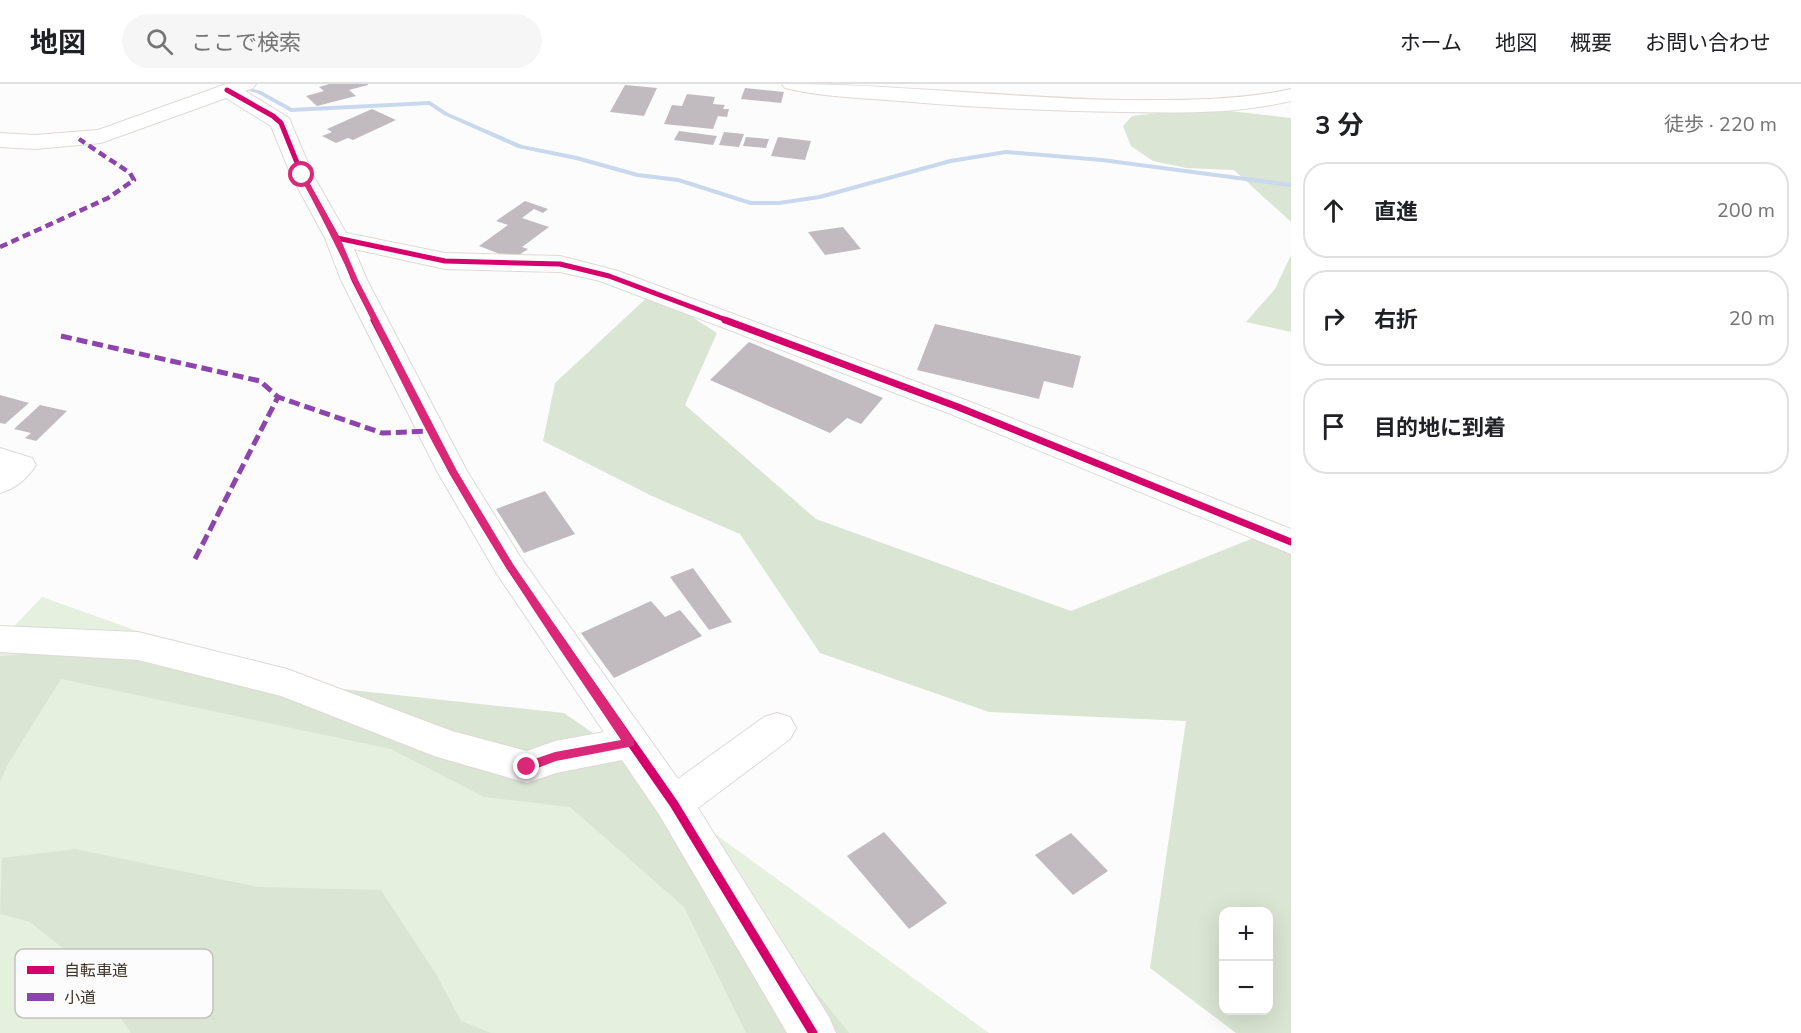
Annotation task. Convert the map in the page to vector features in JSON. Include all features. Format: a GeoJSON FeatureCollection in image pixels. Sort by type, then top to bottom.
{"type":"FeatureCollection","features":[{"type":"Feature","properties":{"kind":"street"},"geometry":{"type":"LineString","coordinates":[[792,84],[1001,103],[1100,106],[1225,106],[1265,102],[1291,95]]}},
{"type":"Feature","properties":{"kind":"street"},"geometry":{"type":"LineString","coordinates":[[0,140],[34,142],[101,136],[237,87],[281,123],[302,175],[337,238],[354,280],[452,471],[509,566],[674,804],[813,1033]]}},
{"type":"Feature","properties":{"kind":"street"},"geometry":{"type":"LineString","coordinates":[[337,238],[445,261],[560,264],[609,276],[958,407],[1291,542]]}},
{"type":"Feature","properties":{"kind":"street"},"geometry":{"type":"LineString","coordinates":[[0,458],[21,465],[0,483]]}},
{"type":"Feature","properties":{"kind":"street"},"geometry":{"type":"LineString","coordinates":[[0,639],[138,646],[287,683],[447,745],[527,767],[555,757],[630,743]]}},
{"type":"Feature","properties":{"kind":"street"},"geometry":{"type":"LineString","coordinates":[[674,804],[777,728]]}},
{"type":"Feature","properties":{"kind":"green space"},"geometry":{"type":"Polygon","coordinates":[[[1203,108],[1291,118],[1291,222],[1234,170],[1186,168],[1153,161],[1131,146],[1123,126],[1132,116],[1203,108]]]}},
{"type":"Feature","properties":{"kind":"green space"},"geometry":{"type":"Polygon","coordinates":[[[1291,255],[1291,332],[1246,322],[1275,289],[1291,255]]]}},
{"type":"Feature","properties":{"kind":"green space"},"geometry":{"type":"Polygon","coordinates":[[[653,292],[717,333],[685,405],[816,519],[1071,611],[1266,533],[1291,542],[1291,1033],[1236,1033],[1150,968],[1186,721],[989,712],[820,653],[740,534],[654,497],[543,441],[555,383],[653,292]]]}},
{"type":"Feature","properties":{"kind":"green space"},"geometry":{"type":"Polygon","coordinates":[[[42,597],[326,698],[674,804],[989,1033],[0,1033],[0,641],[42,597]]]}},
{"type":"Feature","properties":{"kind":"green space"},"geometry":{"type":"Polygon","coordinates":[[[138,646],[287,683],[564,713],[629,758],[849,1033],[746,1033],[684,907],[570,807],[484,797],[391,749],[61,679],[8,764],[0,782],[0,656],[138,646]]]}},
{"type":"Feature","properties":{"kind":"green space"},"geometry":{"type":"Polygon","coordinates":[[[75,849],[258,887],[381,890],[436,974],[461,1021],[491,1033],[131,1033],[121,1018],[213,1018],[213,949],[64,949],[30,922],[0,914],[2,858],[75,849]]]}},
{"type":"Feature","properties":{"kind":"building"},"geometry":{"type":"Polygon","coordinates":[[[329,84],[368,85],[349,90],[356,96],[317,106],[306,96],[324,91],[319,87],[329,84]]]}},
{"type":"Feature","properties":{"kind":"building"},"geometry":{"type":"Polygon","coordinates":[[[625,85],[657,88],[644,116],[610,112],[625,85]]]}},
{"type":"Feature","properties":{"kind":"building"},"geometry":{"type":"Polygon","coordinates":[[[745,88],[784,92],[781,103],[741,99],[745,88]]]}},
{"type":"Feature","properties":{"kind":"building"},"geometry":{"type":"Polygon","coordinates":[[[687,94],[715,97],[713,104],[725,105],[723,109],[729,109],[727,117],[718,116],[713,129],[664,124],[672,105],[682,106],[687,94]]]}},
{"type":"Feature","properties":{"kind":"building"},"geometry":{"type":"Polygon","coordinates":[[[372,109],[396,120],[353,140],[348,138],[336,143],[322,136],[332,132],[327,129],[372,109]]]}},
{"type":"Feature","properties":{"kind":"building"},"geometry":{"type":"Polygon","coordinates":[[[679,131],[717,136],[713,145],[674,140],[679,131]]]}},
{"type":"Feature","properties":{"kind":"building"},"geometry":{"type":"Polygon","coordinates":[[[724,132],[744,134],[739,147],[719,145],[724,132]]]}},
{"type":"Feature","properties":{"kind":"building"},"geometry":{"type":"Polygon","coordinates":[[[746,137],[769,139],[766,148],[743,146],[746,137]]]}},
{"type":"Feature","properties":{"kind":"building"},"geometry":{"type":"Polygon","coordinates":[[[778,137],[811,141],[805,160],[771,156],[778,137]]]}},
{"type":"Feature","properties":{"kind":"building"},"geometry":{"type":"Polygon","coordinates":[[[525,201],[548,209],[543,213],[534,209],[522,218],[549,227],[522,247],[528,249],[513,259],[479,246],[508,225],[496,221],[525,201]]]}},
{"type":"Feature","properties":{"kind":"building"},"geometry":{"type":"Polygon","coordinates":[[[843,227],[861,249],[825,255],[808,232],[843,227]]]}},
{"type":"Feature","properties":{"kind":"building"},"geometry":{"type":"Polygon","coordinates":[[[935,324],[1081,356],[1073,388],[1044,381],[1039,399],[917,370],[935,324]]]}},
{"type":"Feature","properties":{"kind":"building"},"geometry":{"type":"Polygon","coordinates":[[[749,342],[883,398],[861,424],[847,418],[830,433],[710,380],[749,342]]]}},
{"type":"Feature","properties":{"kind":"building"},"geometry":{"type":"Polygon","coordinates":[[[0,395],[29,403],[5,424],[0,423],[0,395]]]}},
{"type":"Feature","properties":{"kind":"building"},"geometry":{"type":"Polygon","coordinates":[[[40,405],[67,411],[36,441],[25,438],[31,433],[14,429],[40,405]]]}},
{"type":"Feature","properties":{"kind":"building"},"geometry":{"type":"Polygon","coordinates":[[[545,491],[575,534],[524,553],[496,509],[545,491]]]}},
{"type":"Feature","properties":{"kind":"building"},"geometry":{"type":"Polygon","coordinates":[[[693,568],[732,622],[709,630],[670,577],[693,568]]]}},
{"type":"Feature","properties":{"kind":"building"},"geometry":{"type":"Polygon","coordinates":[[[651,601],[665,617],[680,610],[702,636],[614,678],[581,633],[651,601]]]}},
{"type":"Feature","properties":{"kind":"building"},"geometry":{"type":"Polygon","coordinates":[[[884,832],[947,903],[909,929],[847,856],[884,832]]]}},
{"type":"Feature","properties":{"kind":"building"},"geometry":{"type":"Polygon","coordinates":[[[1071,833],[1108,871],[1073,895],[1035,855],[1071,833]]]}},
{"type":"Feature","properties":{"kind":"waterway"},"geometry":{"type":"LineString","coordinates":[[224,84],[259,92],[291,110],[430,103],[446,114],[520,147],[577,158],[637,175],[679,180],[750,203],[779,203],[820,197],[950,161],[1006,152],[1102,160],[1291,185]]}},
{"type":"Feature","properties":{"kind":"marked path"},"geometry":{"type":"LineString","coordinates":[[0,247],[108,198],[134,180],[130,173],[79,139]]}},
{"type":"Feature","properties":{"kind":"marked path"},"geometry":{"type":"LineString","coordinates":[[61,336],[260,381],[278,397],[382,433],[432,431]]}},
{"type":"Feature","properties":{"kind":"marked path"},"geometry":{"type":"LineString","coordinates":[[195,559],[278,397]]}},
{"type":"Feature","properties":{"kind":"cycle path"},"geometry":{"type":"LineString","coordinates":[[227,90],[273,116],[281,123],[302,175],[337,238],[354,280],[452,471],[509,566],[674,804],[813,1033]]}},
{"type":"Feature","properties":{"kind":"cycle path"},"geometry":{"type":"LineString","coordinates":[[337,238],[445,261],[560,264],[609,276],[958,407],[1291,542]]}},
{"type":"Feature","properties":{"kind":"route"},"geometry":{"type":"LineString","coordinates":[[302,175],[337,238],[354,280],[452,471],[509,566],[630,743],[555,757],[527,767]]}}]}
